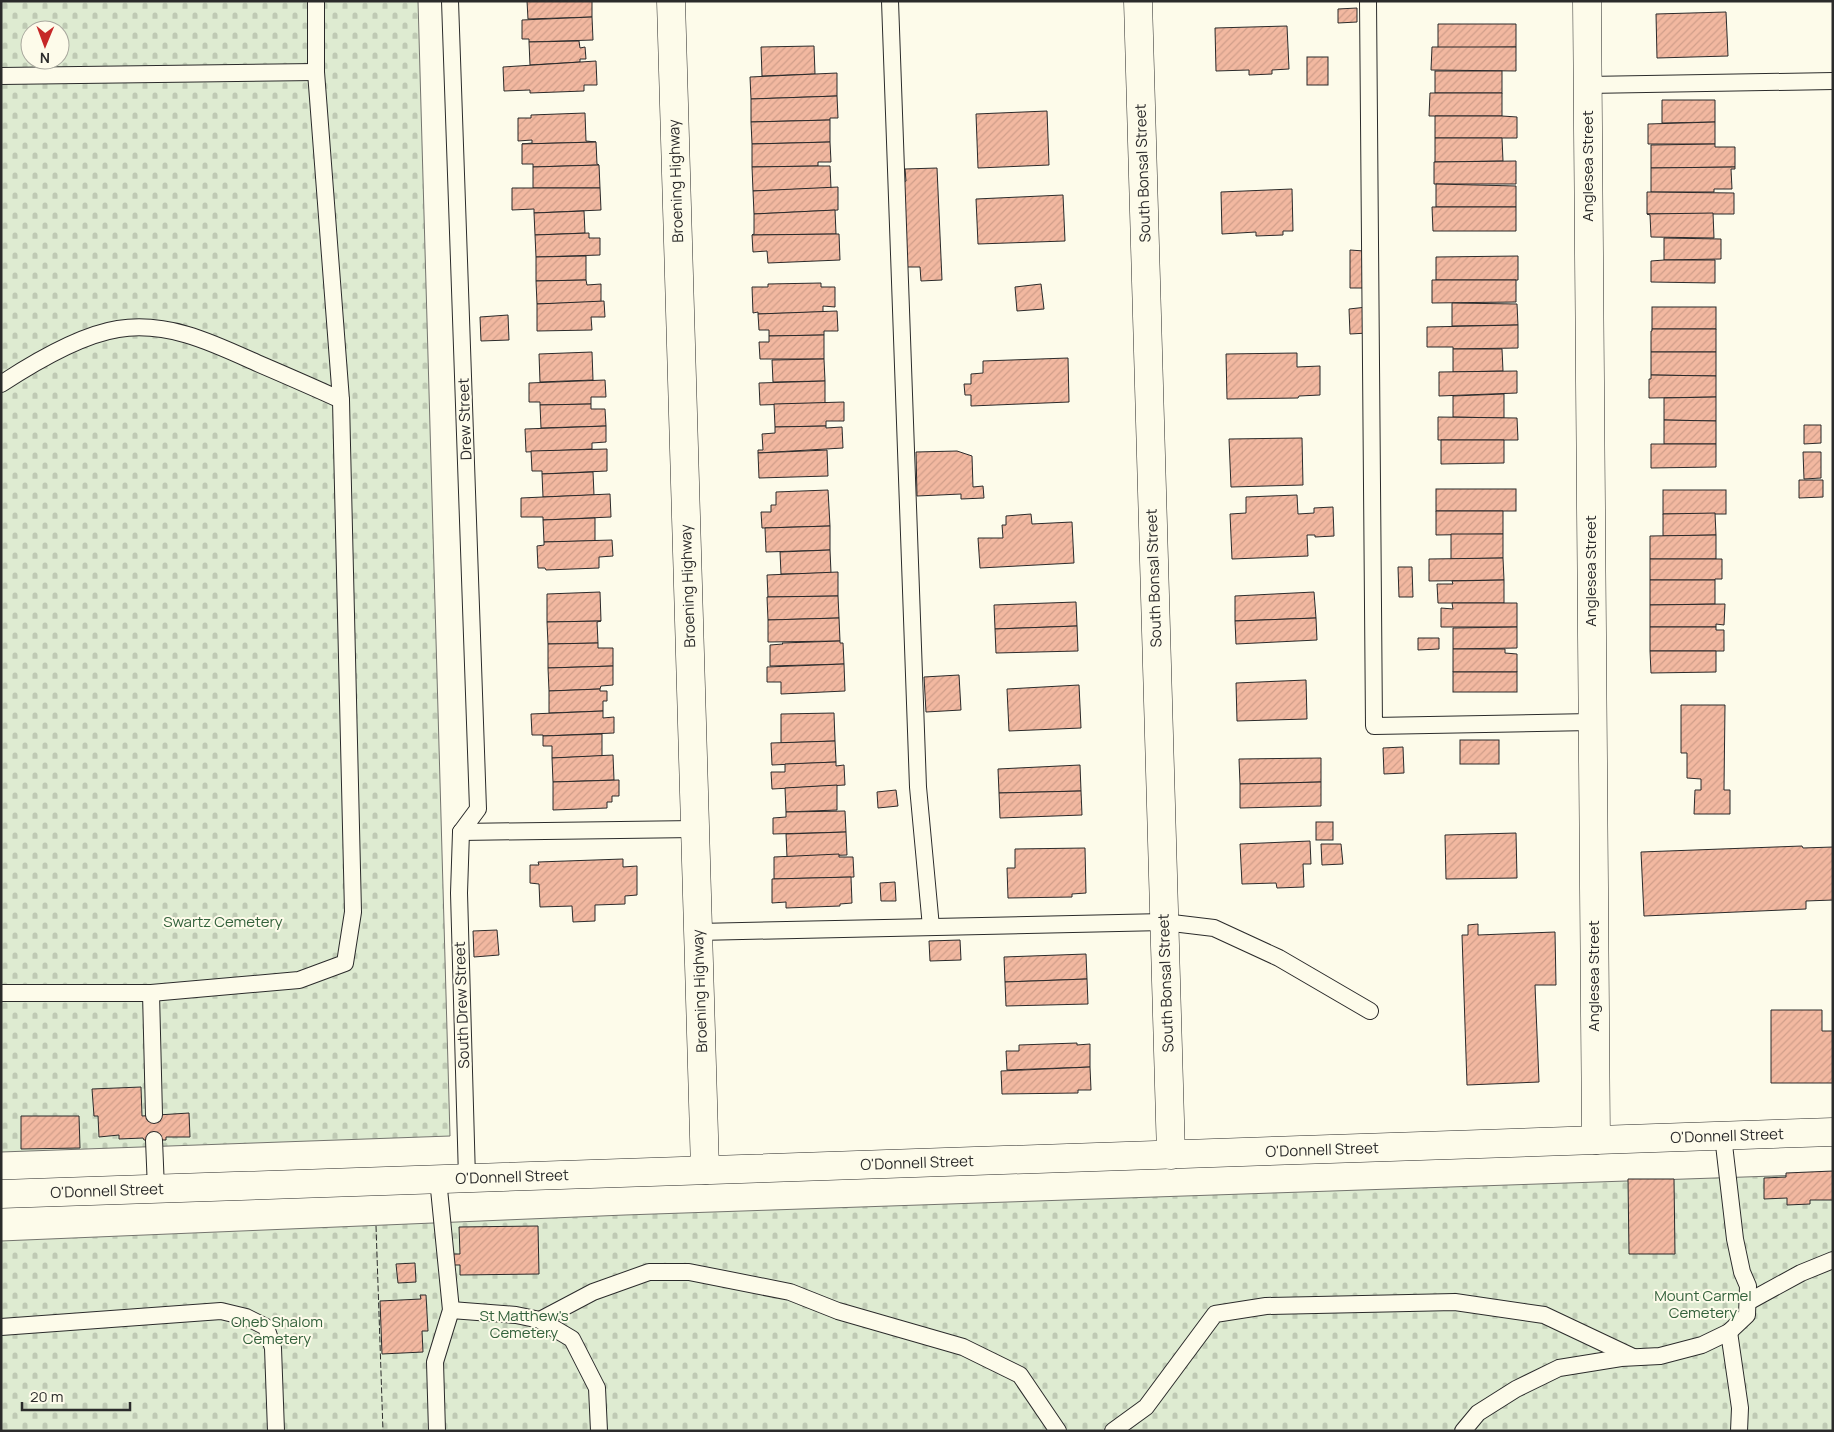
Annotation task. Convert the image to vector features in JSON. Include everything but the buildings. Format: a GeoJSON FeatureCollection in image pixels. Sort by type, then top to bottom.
{"type":"FeatureCollection","features":[{"type":"Feature","properties":{"kind":"street","name":"Broening Highway"},"geometry":{"type":"LineString","coordinates":[[671,1],[705,1170]]}},
{"type":"Feature","properties":{"kind":"street","name":"South Bonsal Street"},"geometry":{"type":"LineString","coordinates":[[1138,1],[1171,1155]]}},
{"type":"Feature","properties":{"kind":"street","name":"Anglesea Street"},"geometry":{"type":"LineString","coordinates":[[1587,1],[1596,1140]]}},
{"type":"Feature","properties":{"kind":"street","name":"O'Donnell Street"},"geometry":{"type":"LineString","coordinates":[[1,1194],[1833,1132]]}},
{"type":"Feature","properties":{"kind":"lane"},"geometry":{"type":"LineString","coordinates":[[1,993],[151,993],[298,980],[344,963],[353,912],[340,400],[316,72],[316,1]]}},
{"type":"Feature","properties":{"kind":"lane","name":"Drew Street"},"geometry":{"type":"LineString","coordinates":[[450,1],[478,809],[461,832]]}},
{"type":"Feature","properties":{"kind":"lane"},"geometry":{"type":"LineString","coordinates":[[890,1],[918,787],[931,927]]}},
{"type":"Feature","properties":{"kind":"lane"},"geometry":{"type":"LineString","coordinates":[[1368,1],[1374,726],[1592,722]]}},
{"type":"Feature","properties":{"kind":"lane"},"geometry":{"type":"LineString","coordinates":[[1,76],[316,72]]}},
{"type":"Feature","properties":{"kind":"lane"},"geometry":{"type":"LineString","coordinates":[[1587,85],[1833,81]]}},
{"type":"Feature","properties":{"kind":"lane"},"geometry":{"type":"LineString","coordinates":[[1,384],[40,360],[88,337],[118,329],[147,328],[168,330],[214,344],[340,400]]}},
{"type":"Feature","properties":{"kind":"lane"},"geometry":{"type":"LineString","coordinates":[[461,832],[695,829]]}},
{"type":"Feature","properties":{"kind":"lane","name":"South Drew Street"},"geometry":{"type":"LineString","coordinates":[[461,832],[459,893],[467,1178]]}},
{"type":"Feature","properties":{"kind":"lane"},"geometry":{"type":"LineString","coordinates":[[698,932],[1164,922],[1214,928],[1280,958],[1370,1011]]}},
{"type":"Feature","properties":{"kind":"lane"},"geometry":{"type":"LineString","coordinates":[[151,993],[154,1115]]}},
{"type":"Feature","properties":{"kind":"lane"},"geometry":{"type":"LineString","coordinates":[[1463,1431],[1478,1413],[1516,1389],[1560,1368],[1621,1358],[1660,1356],[1702,1345],[1729,1332],[1747,1315],[1748,1286],[1742,1272],[1735,1239],[1723,1136]]}},
{"type":"Feature","properties":{"kind":"lane"},"geometry":{"type":"LineString","coordinates":[[154,1140],[156,1189]]}},
{"type":"Feature","properties":{"kind":"lane"},"geometry":{"type":"LineString","coordinates":[[437,1431],[436,1362],[451,1310],[438,1180]]}},
{"type":"Feature","properties":{"kind":"lane"},"geometry":{"type":"LineString","coordinates":[[1748,1302],[1801,1273],[1833,1260]]}},
{"type":"Feature","properties":{"kind":"lane"},"geometry":{"type":"LineString","coordinates":[[540,1320],[593,1292],[649,1272],[689,1272],[790,1292],[838,1311],[963,1347],[1020,1375],[1058,1431]]}},
{"type":"Feature","properties":{"kind":"lane"},"geometry":{"type":"LineString","coordinates":[[1113,1431],[1146,1408],[1215,1314],[1266,1306],[1455,1302],[1544,1315],[1633,1357]]}},
{"type":"Feature","properties":{"kind":"lane"},"geometry":{"type":"LineString","coordinates":[[451,1310],[516,1315],[540,1320],[572,1339],[597,1388],[599,1431]]}},
{"type":"Feature","properties":{"kind":"lane"},"geometry":{"type":"LineString","coordinates":[[1,1327],[221,1311],[246,1317],[266,1327],[273,1348],[276,1431]]}},
{"type":"Feature","properties":{"kind":"lane"},"geometry":{"type":"LineString","coordinates":[[1729,1332],[1740,1408],[1739,1431]]}},
{"type":"Feature","properties":{"kind":"green space","name":"Swartz Cemetery"},"geometry":{"type":"Polygon","coordinates":[[[1,1],[418,1],[450,1136],[1,1152],[1,1]]]}},
{"type":"Feature","properties":{"kind":"green space","name":"Mount Carmel Cemetery"},"geometry":{"type":"Polygon","coordinates":[[[1833,1174],[1833,1431],[1,1431],[1,1241],[625,1215],[1833,1174]]]}},
{"type":"Feature","properties":{"kind":"fence"},"geometry":{"type":"LineString","coordinates":[[376,1226],[383,1431]]}},
{"type":"Feature","properties":{"kind":"park label","name":"St Matthew's Cemetery"},"geometry":{"type":"Point","coordinates":[524,1324]}},
{"type":"Feature","properties":{"kind":"park label","name":"Oheb Shalom Cemetery"},"geometry":{"type":"Point","coordinates":[277,1330]}}]}
